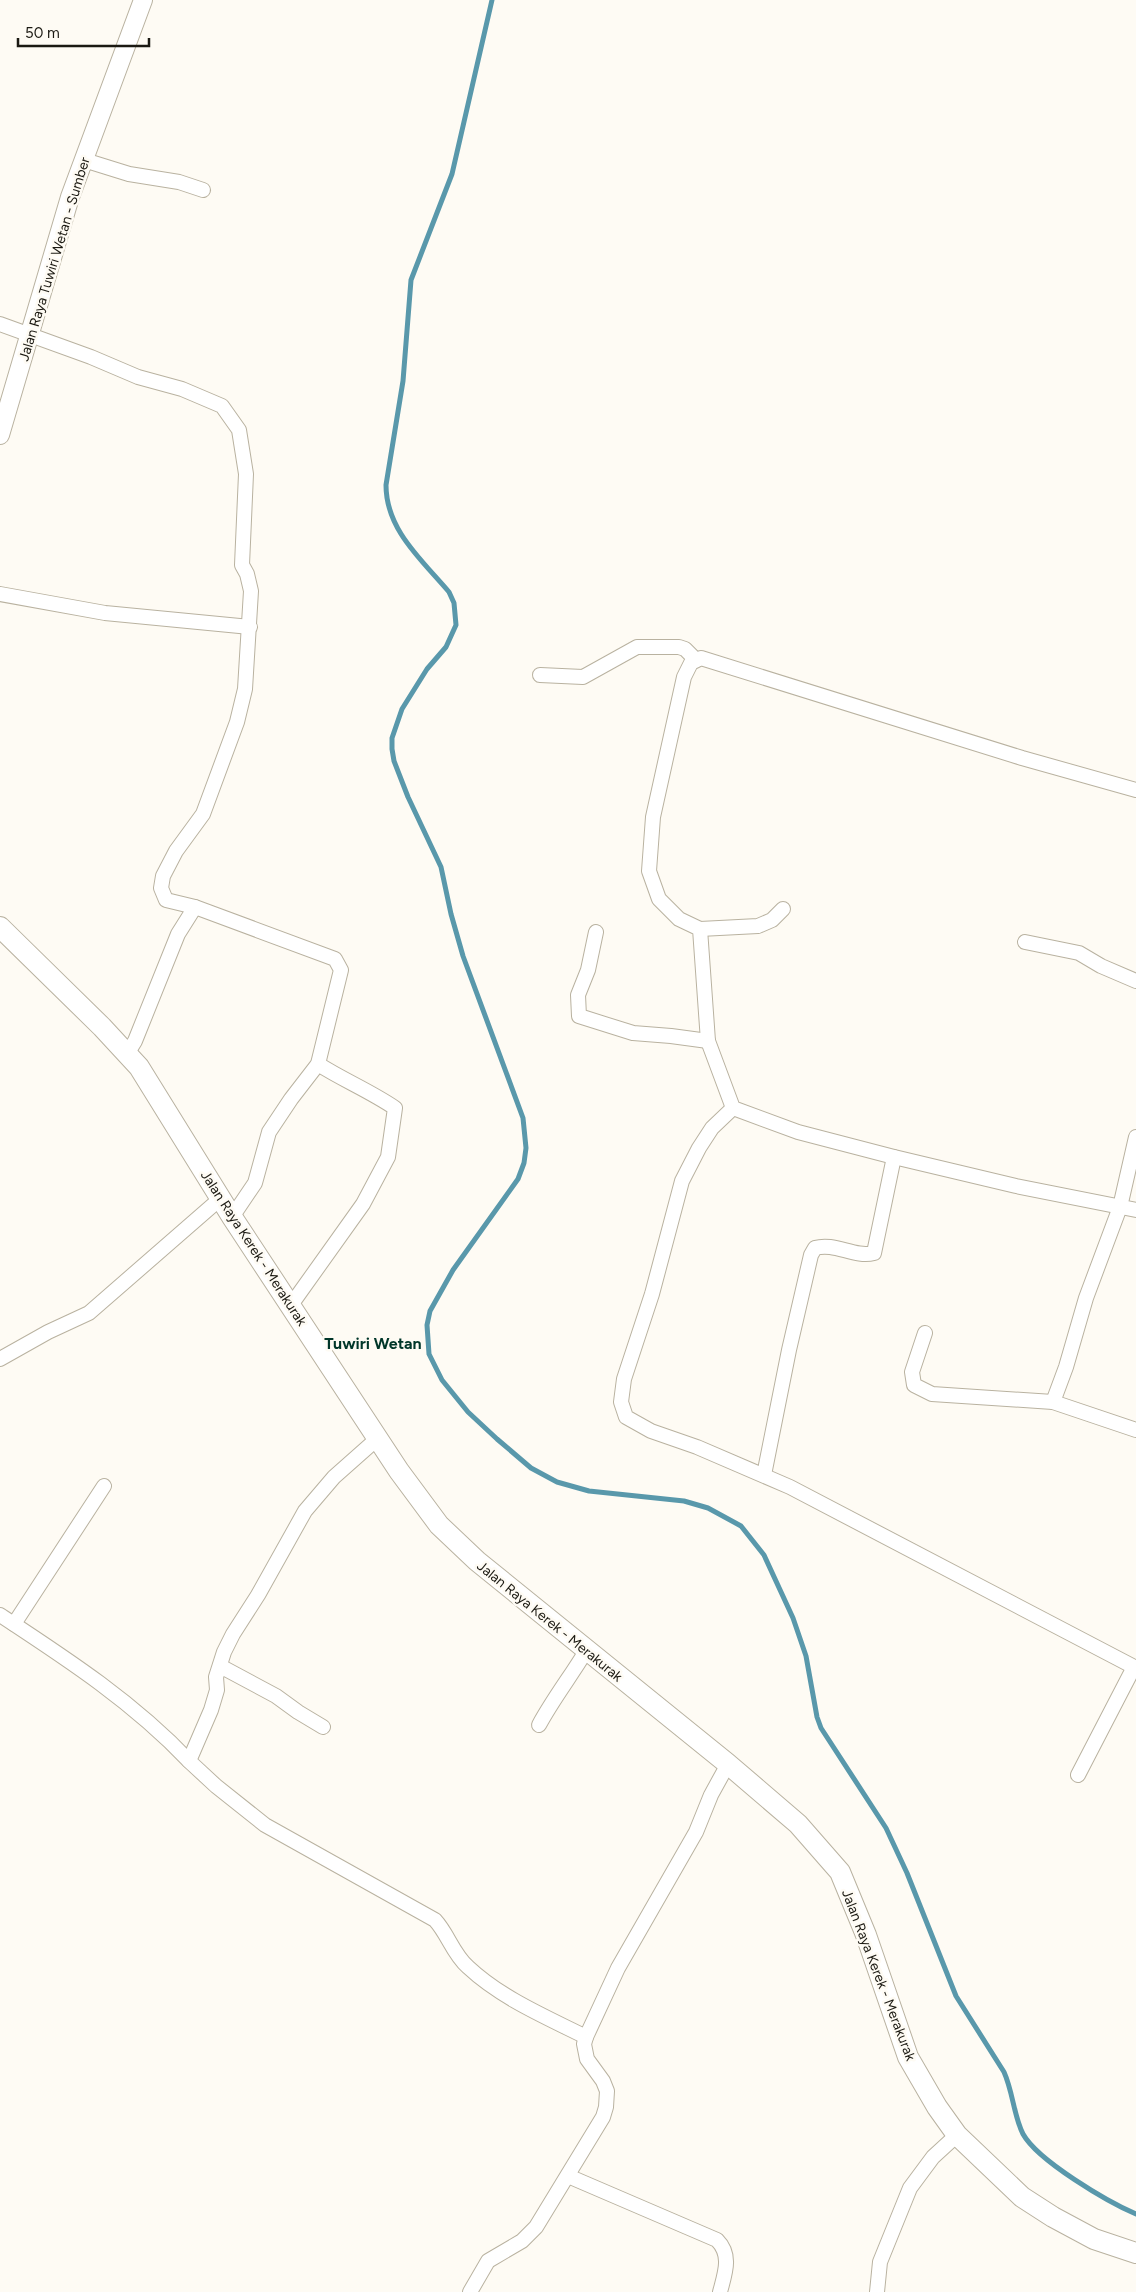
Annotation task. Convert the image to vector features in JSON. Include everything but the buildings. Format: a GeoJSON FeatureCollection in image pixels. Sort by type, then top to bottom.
{"type":"FeatureCollection","features":[{"type":"Feature","properties":{"kind":"main road","name":"Jalan Raya Kerek - Merakurak"},"geometry":{"type":"LineString","coordinates":[[2,935],[139,1067],[232,1217],[291,1305],[371,1444],[399,1471],[439,1525],[578,1664],[723,1773],[798,1824],[840,1872],[866,1935],[908,2057],[937,2107],[952,2140],[1022,2197],[1053,2217],[1094,2240],[1136,2253]]}},
{"type":"Feature","properties":{"kind":"street","name":"Jalan Raya Tuwiri Wetan - Sumber"},"geometry":{"type":"LineString","coordinates":[[0,435],[70,196],[143,0]]}},
{"type":"Feature","properties":{"kind":"street"},"geometry":{"type":"LineString","coordinates":[[84,160],[129,174],[179,182],[203,190]]}},
{"type":"Feature","properties":{"kind":"street"},"geometry":{"type":"LineString","coordinates":[[0,324],[91,357],[138,377],[182,389],[222,406],[239,430],[246,474],[241,551],[242,566],[247,574],[251,591],[245,689],[236,722],[203,814],[176,851],[163,876],[161,888],[166,900],[195,907],[335,959],[340,970],[318,1064],[269,1132],[254,1183],[232,1217]]}},
{"type":"Feature","properties":{"kind":"street"},"geometry":{"type":"LineString","coordinates":[[0,594],[105,613],[250,627]]}},
{"type":"Feature","properties":{"kind":"street"},"geometry":{"type":"LineString","coordinates":[[540,675],[583,677],[638,647],[679,647],[685,649],[696,660]]}},
{"type":"Feature","properties":{"kind":"street"},"geometry":{"type":"LineString","coordinates":[[783,909],[772,920],[758,926],[700,929],[679,919],[659,899],[649,871],[653,817],[682,685],[691,662],[701,658],[1022,758],[1136,790]]}},
{"type":"Feature","properties":{"kind":"street"},"geometry":{"type":"LineString","coordinates":[[127,1054],[178,934],[195,907]]}},
{"type":"Feature","properties":{"kind":"street"},"geometry":{"type":"LineString","coordinates":[[700,929],[708,1041],[733,1108],[798,1132],[894,1157],[1016,1186],[1136,1210]]}},
{"type":"Feature","properties":{"kind":"street"},"geometry":{"type":"LineString","coordinates":[[596,932],[588,970],[578,995],[578,1016],[633,1033],[708,1041]]}},
{"type":"Feature","properties":{"kind":"street"},"geometry":{"type":"LineString","coordinates":[[1025,942],[1079,953],[1101,966],[1136,981]]}},
{"type":"Feature","properties":{"kind":"street"},"geometry":{"type":"LineString","coordinates":[[291,1305],[363,1204],[388,1156],[395,1108],[358,1085],[336,1076],[318,1064]]}},
{"type":"Feature","properties":{"kind":"street"},"geometry":{"type":"LineString","coordinates":[[733,1108],[712,1128],[682,1181],[652,1294],[624,1379],[621,1402],[626,1417],[632,1422],[764,1475],[1135,1667],[1078,1776]]}},
{"type":"Feature","properties":{"kind":"street"},"geometry":{"type":"LineString","coordinates":[[1053,1402],[1066,1367],[1086,1298],[1120,1206],[1136,1137]]}},
{"type":"Feature","properties":{"kind":"street"},"geometry":{"type":"LineString","coordinates":[[764,1475],[793,1332],[811,1255],[815,1248],[825,1245],[860,1254],[874,1253],[894,1157]]}},
{"type":"Feature","properties":{"kind":"street"},"geometry":{"type":"LineString","coordinates":[[0,1359],[48,1332],[90,1313],[220,1198]]}},
{"type":"Feature","properties":{"kind":"street"},"geometry":{"type":"LineString","coordinates":[[925,1333],[912,1372],[914,1385],[920,1390],[932,1394],[963,1397],[1053,1402],[1136,1430]]}},
{"type":"Feature","properties":{"kind":"street"},"geometry":{"type":"LineString","coordinates":[[190,1761],[211,1710],[220,1666],[233,1634],[258,1595],[305,1512],[334,1477],[371,1444]]}},
{"type":"Feature","properties":{"kind":"street"},"geometry":{"type":"LineString","coordinates":[[14,1624],[104,1486]]}},
{"type":"Feature","properties":{"kind":"street"},"geometry":{"type":"LineString","coordinates":[[0,1615],[91,1675],[122,1699],[170,1741],[216,1786],[265,1825],[435,1920],[466,1966],[488,1983],[533,2010],[586,2037]]}},
{"type":"Feature","properties":{"kind":"street"},"geometry":{"type":"LineString","coordinates":[[539,1725],[550,1703],[578,1664]]}},
{"type":"Feature","properties":{"kind":"street"},"geometry":{"type":"LineString","coordinates":[[220,1666],[276,1696],[323,1727]]}},
{"type":"Feature","properties":{"kind":"street"},"geometry":{"type":"LineString","coordinates":[[470,2292],[488,2261],[522,2241],[536,2227],[604,2117],[607,2091],[603,2081],[587,2059],[585,2051],[586,2037],[618,1968],[696,1832],[711,1795],[723,1773]]}},
{"type":"Feature","properties":{"kind":"street"},"geometry":{"type":"LineString","coordinates":[[877,2292],[880,2262],[910,2188],[933,2158],[952,2140]]}},
{"type":"Feature","properties":{"kind":"street"},"geometry":{"type":"LineString","coordinates":[[568,2176],[717,2240],[726,2253],[726,2266],[720,2292]]}},
{"type":"Feature","properties":{"kind":"waterway"},"geometry":{"type":"LineString","coordinates":[[492,0],[452,174],[411,280],[403,381],[386,485],[392,516],[407,543],[449,592],[454,603],[456,625],[446,647],[427,669],[402,709],[392,738],[392,749],[394,761],[408,797],[441,867],[451,914],[463,956],[523,1118],[526,1148],[524,1163],[518,1179],[453,1270],[430,1311],[427,1325],[429,1354],[442,1380],[468,1412],[531,1468],[557,1482],[589,1491],[684,1501],[708,1508],[741,1526],[764,1555],[793,1618],[806,1656],[817,1717],[821,1728],[886,1828],[907,1873],[956,1996],[1004,2072],[1023,2134],[1031,2145],[1058,2168],[1092,2191],[1136,2214]]}},
{"type":"Feature","properties":{"kind":"district","name":"Tuwiri Wetan"},"geometry":{"type":"Point","coordinates":[373,1343]}}]}
